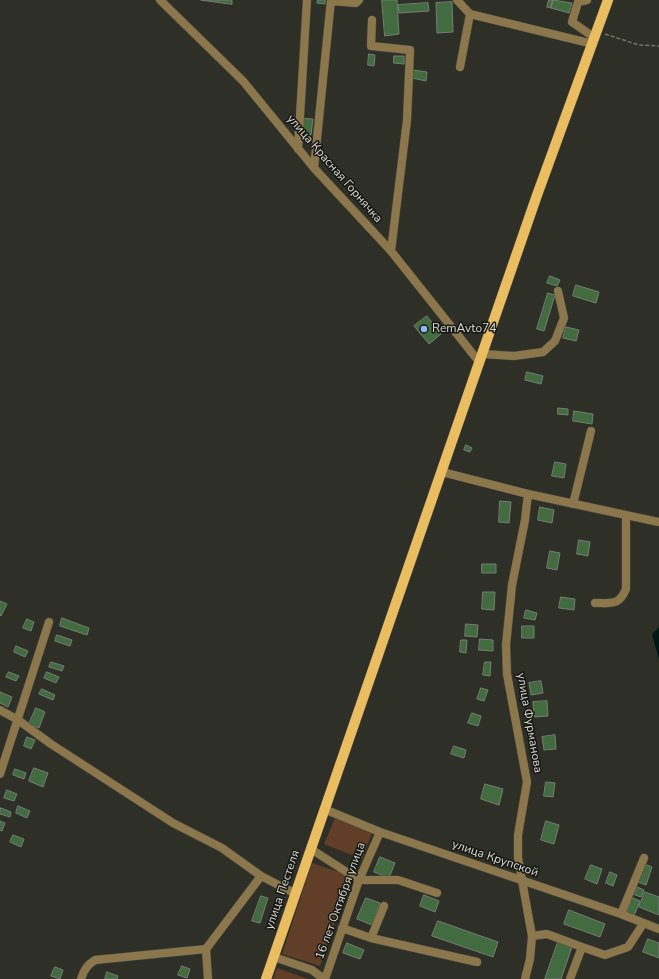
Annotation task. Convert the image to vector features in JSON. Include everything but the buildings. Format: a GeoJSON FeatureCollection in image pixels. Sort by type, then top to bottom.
{"type":"FeatureCollection","features":[{"type":"Feature","properties":{"kind":"main road","name":"улица Пестеля"},"geometry":{"type":"LineString","coordinates":[[266,979],[536,198],[608,0]]}},
{"type":"Feature","properties":{"kind":"street","name":"улица Красная Горнячка"},"geometry":{"type":"LineString","coordinates":[[160,0],[243,81],[314,168],[391,251],[481,359]]}},
{"type":"Feature","properties":{"kind":"street"},"geometry":{"type":"LineString","coordinates":[[298,149],[307,0]]}},
{"type":"Feature","properties":{"kind":"street"},"geometry":{"type":"LineString","coordinates":[[314,168],[331,0],[356,3],[359,0]]}},
{"type":"Feature","properties":{"kind":"street"},"geometry":{"type":"LineString","coordinates":[[456,0],[470,14],[595,38]]}},
{"type":"Feature","properties":{"kind":"street"},"geometry":{"type":"LineString","coordinates":[[587,0],[578,2],[572,22],[595,38]]}},
{"type":"Feature","properties":{"kind":"street"},"geometry":{"type":"LineString","coordinates":[[460,67],[470,14]]}},
{"type":"Feature","properties":{"kind":"street"},"geometry":{"type":"LineString","coordinates":[[372,20],[370,46],[410,50],[406,120],[391,251]]}},
{"type":"Feature","properties":{"kind":"street"},"geometry":{"type":"LineString","coordinates":[[481,359],[543,352],[548,348],[555,341],[564,318],[558,291]]}},
{"type":"Feature","properties":{"kind":"street"},"geometry":{"type":"LineString","coordinates":[[573,504],[591,431]]}},
{"type":"Feature","properties":{"kind":"street"},"geometry":{"type":"LineString","coordinates":[[442,472],[528,494],[659,522]]}},
{"type":"Feature","properties":{"kind":"street","name":"улица Фурманова"},"geometry":{"type":"LineString","coordinates":[[525,979],[530,959],[532,936],[518,858],[518,835],[527,782],[507,674],[506,645],[512,585],[525,520],[528,494]]}},
{"type":"Feature","properties":{"kind":"street"},"geometry":{"type":"LineString","coordinates":[[595,603],[615,603],[622,599],[626,589],[626,515]]}},
{"type":"Feature","properties":{"kind":"street"},"geometry":{"type":"LineString","coordinates":[[0,774],[48,622]]}},
{"type":"Feature","properties":{"kind":"street"},"geometry":{"type":"LineString","coordinates":[[0,710],[18,720],[51,744],[173,823],[222,848],[261,876],[296,894]]}},
{"type":"Feature","properties":{"kind":"street","name":"улица Крупской"},"geometry":{"type":"LineString","coordinates":[[324,809],[380,832],[523,882],[621,914],[643,924],[659,929]]}},
{"type":"Feature","properties":{"kind":"street","name":"16 лет Октября улица"},"geometry":{"type":"LineString","coordinates":[[325,979],[359,880],[380,832]]}},
{"type":"Feature","properties":{"kind":"street"},"geometry":{"type":"LineString","coordinates":[[311,849],[359,880],[398,880],[437,893]]}},
{"type":"Feature","properties":{"kind":"street"},"geometry":{"type":"LineString","coordinates":[[621,914],[644,858]]}},
{"type":"Feature","properties":{"kind":"street"},"geometry":{"type":"LineString","coordinates":[[208,979],[206,949],[261,876]]}},
{"type":"Feature","properties":{"kind":"street"},"geometry":{"type":"LineString","coordinates":[[371,938],[384,906]]}},
{"type":"Feature","properties":{"kind":"street"},"geometry":{"type":"LineString","coordinates":[[532,936],[546,934],[605,955],[628,947],[643,924]]}},
{"type":"Feature","properties":{"kind":"street"},"geometry":{"type":"LineString","coordinates":[[342,928],[371,938],[477,962]]}},
{"type":"Feature","properties":{"kind":"street"},"geometry":{"type":"LineString","coordinates":[[570,979],[582,947]]}},
{"type":"Feature","properties":{"kind":"street"},"geometry":{"type":"LineString","coordinates":[[81,979],[85,969],[89,964],[96,960],[206,949]]}},
{"type":"Feature","properties":{"kind":"street"},"geometry":{"type":"LineString","coordinates":[[274,957],[312,970],[325,979]]}},
{"type":"Feature","properties":{"kind":"path"},"geometry":{"type":"LineString","coordinates":[[595,38],[639,45],[659,46]]}},
{"type":"Feature","properties":{"kind":"shaded area"},"geometry":{"type":"Polygon","coordinates":[[[335,818],[372,833],[362,859],[324,844],[335,818]]]}},
{"type":"Feature","properties":{"kind":"shaded area"},"geometry":{"type":"Polygon","coordinates":[[[312,863],[350,876],[320,966],[282,954],[312,863]]]}},
{"type":"Feature","properties":{"kind":"shaded area"},"geometry":{"type":"Polygon","coordinates":[[[277,968],[308,979],[273,979],[277,968]]]}},
{"type":"Feature","properties":{"kind":"water"},"geometry":{"type":"Polygon","coordinates":[[[659,627],[659,660],[652,634],[659,627]]]}},
{"type":"Feature","properties":{"kind":"place","name":"RemAvto74"},"geometry":{"type":"Point","coordinates":[424,329]}}]}
